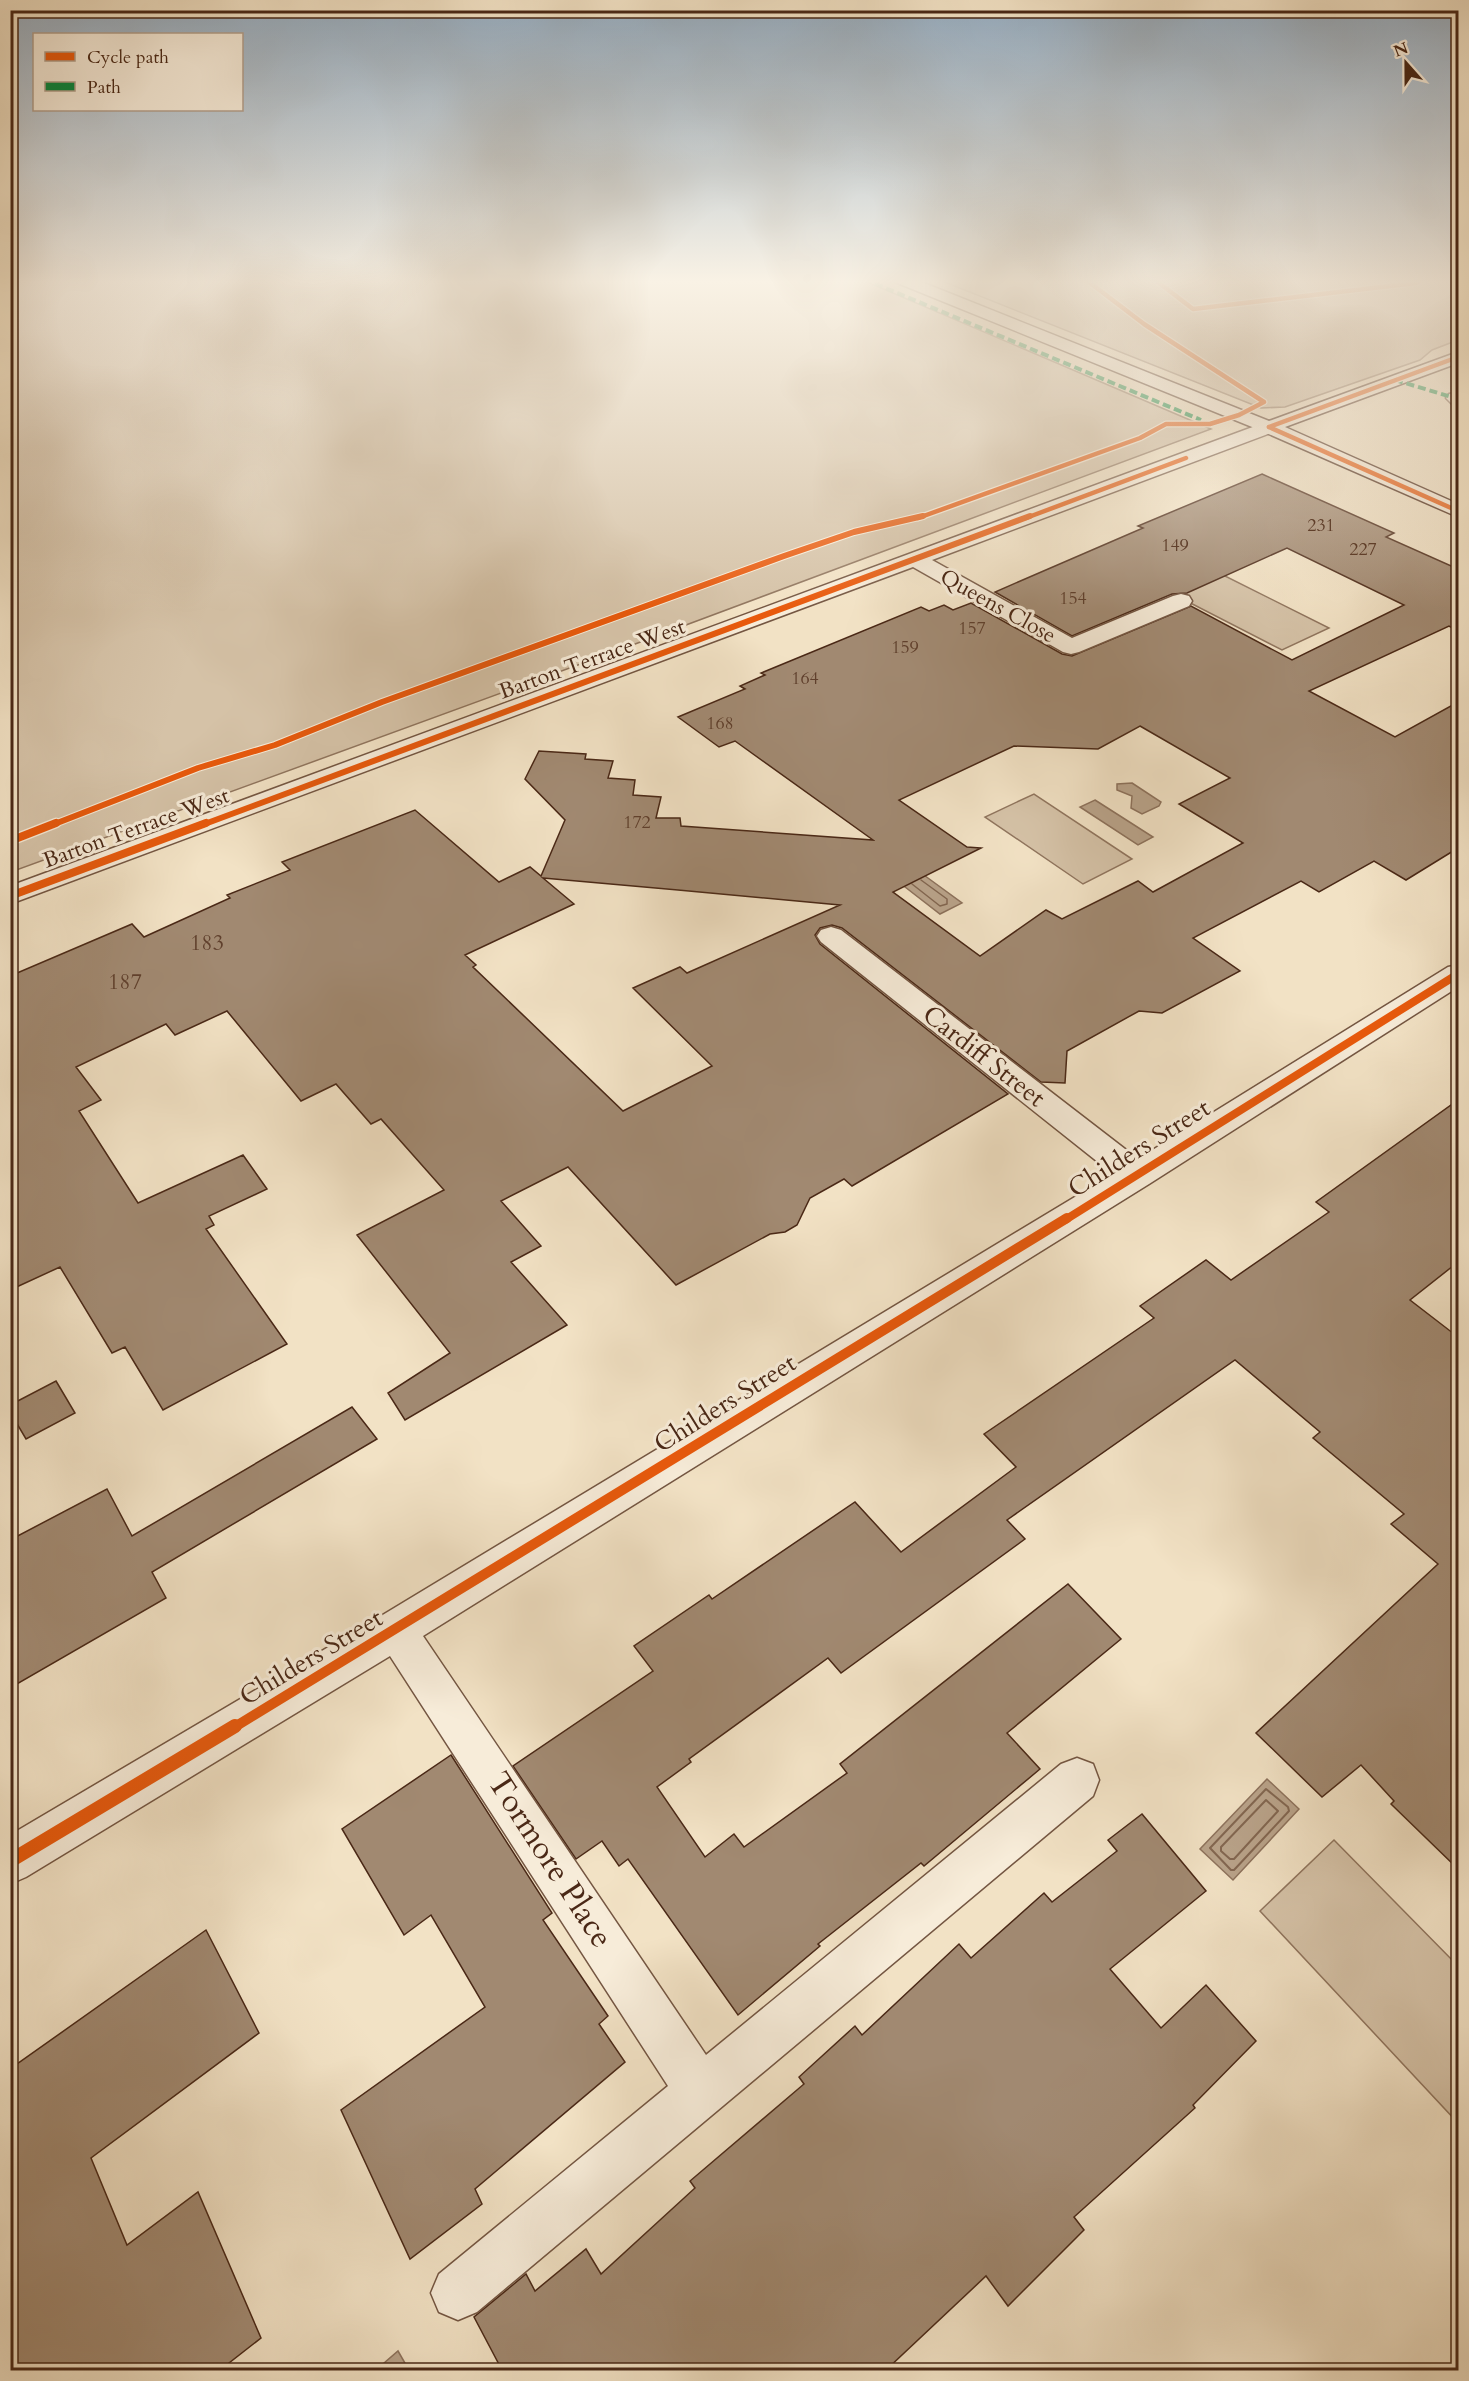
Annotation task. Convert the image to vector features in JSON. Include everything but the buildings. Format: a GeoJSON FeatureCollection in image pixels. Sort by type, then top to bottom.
{"type":"FeatureCollection","features":[{"type":"Feature","properties":{"kind":"street"},"geometry":{"type":"LineString","coordinates":[[1177,390],[1269,427],[1458,511]]}},
{"type":"Feature","properties":{"kind":"street","name":"Barton Terrace West"},"geometry":{"type":"LineString","coordinates":[[10,896],[1369,390]]}},
{"type":"Feature","properties":{"kind":"street","name":"Queens Close"},"geometry":{"type":"LineString","coordinates":[[915,559],[1071,647],[1181,601]]}},
{"type":"Feature","properties":{"kind":"street","name":"Cardiff Street"},"geometry":{"type":"LineString","coordinates":[[831,936],[1137,1175]]}},
{"type":"Feature","properties":{"kind":"street","name":"Childers Street"},"geometry":{"type":"LineString","coordinates":[[10,1861],[396,1630],[1137,1175],[1458,974]]}},
{"type":"Feature","properties":{"kind":"street","name":"Tormore Place"},"geometry":{"type":"LineString","coordinates":[[396,1630],[701,2092]]}},
{"type":"Feature","properties":{"kind":"street"},"geometry":{"type":"LineString","coordinates":[[458,2293],[1077,1780]]}},
{"type":"Feature","properties":{"kind":"shaded area"},"geometry":{"type":"Polygon","coordinates":[[[11,390],[1120,390],[1211,429],[619,650],[11,872],[11,390]]]}},
{"type":"Feature","properties":{"kind":"shaded area"},"geometry":{"type":"Polygon","coordinates":[[[1216,390],[1334,390],[1285,407],[1261,408],[1216,390]]]}},
{"type":"Feature","properties":{"kind":"shaded area"},"geometry":{"type":"Polygon","coordinates":[[[1217,572],[1329,628],[1282,650],[1169,592],[1217,572]]]}},
{"type":"Feature","properties":{"kind":"shaded area"},"geometry":{"type":"Polygon","coordinates":[[[1034,794],[1132,859],[1083,884],[985,817],[1034,794]]]}},
{"type":"Feature","properties":{"kind":"shaded area"},"geometry":{"type":"Polygon","coordinates":[[[1334,1840],[1458,1966],[1458,2123],[1260,1911],[1334,1840]]]}},
{"type":"Feature","properties":{"kind":"water"},"geometry":{"type":"Polygon","coordinates":[[[1132,783],[1161,802],[1159,806],[1142,814],[1131,808],[1132,796],[1117,790],[1117,784],[1132,783]]]}},
{"type":"Feature","properties":{"kind":"water"},"geometry":{"type":"Polygon","coordinates":[[[1095,800],[1153,837],[1138,845],[1080,807],[1095,800]]]}},
{"type":"Feature","properties":{"kind":"water"},"geometry":{"type":"Polygon","coordinates":[[[917,870],[962,903],[940,914],[896,880],[917,870]]]}},
{"type":"Feature","properties":{"kind":"water"},"geometry":{"type":"Polygon","coordinates":[[[1267,1779],[1299,1809],[1233,1880],[1200,1849],[1267,1779]]]}},
{"type":"Feature","properties":{"kind":"water"},"geometry":{"type":"Polygon","coordinates":[[[398,2351],[409,2370],[376,2370],[398,2351]]]}},
{"type":"Feature","properties":{"kind":"marked path"},"geometry":{"type":"LineString","coordinates":[[1130,390],[1201,420]]}},
{"type":"Feature","properties":{"kind":"marked path"},"geometry":{"type":"LineString","coordinates":[[1429,390],[1455,398]]}},
{"type":"Feature","properties":{"kind":"cycle path"},"geometry":{"type":"LineString","coordinates":[[10,841],[198,768],[275,745],[382,702],[784,556],[854,532],[915,519],[1140,438],[1166,424],[1210,424],[1239,415],[1264,402],[1246,390]]}},
{"type":"Feature","properties":{"kind":"cycle path"},"geometry":{"type":"LineString","coordinates":[[1269,427],[1369,390]]}},
{"type":"Feature","properties":{"kind":"cycle path"},"geometry":{"type":"LineString","coordinates":[[1269,427],[1458,511]]}},
{"type":"Feature","properties":{"kind":"cycle path"},"geometry":{"type":"LineString","coordinates":[[10,896],[1186,458]]}},
{"type":"Feature","properties":{"kind":"cycle path"},"geometry":{"type":"LineString","coordinates":[[10,1861],[396,1630],[1137,1175],[1458,974]]}}]}
